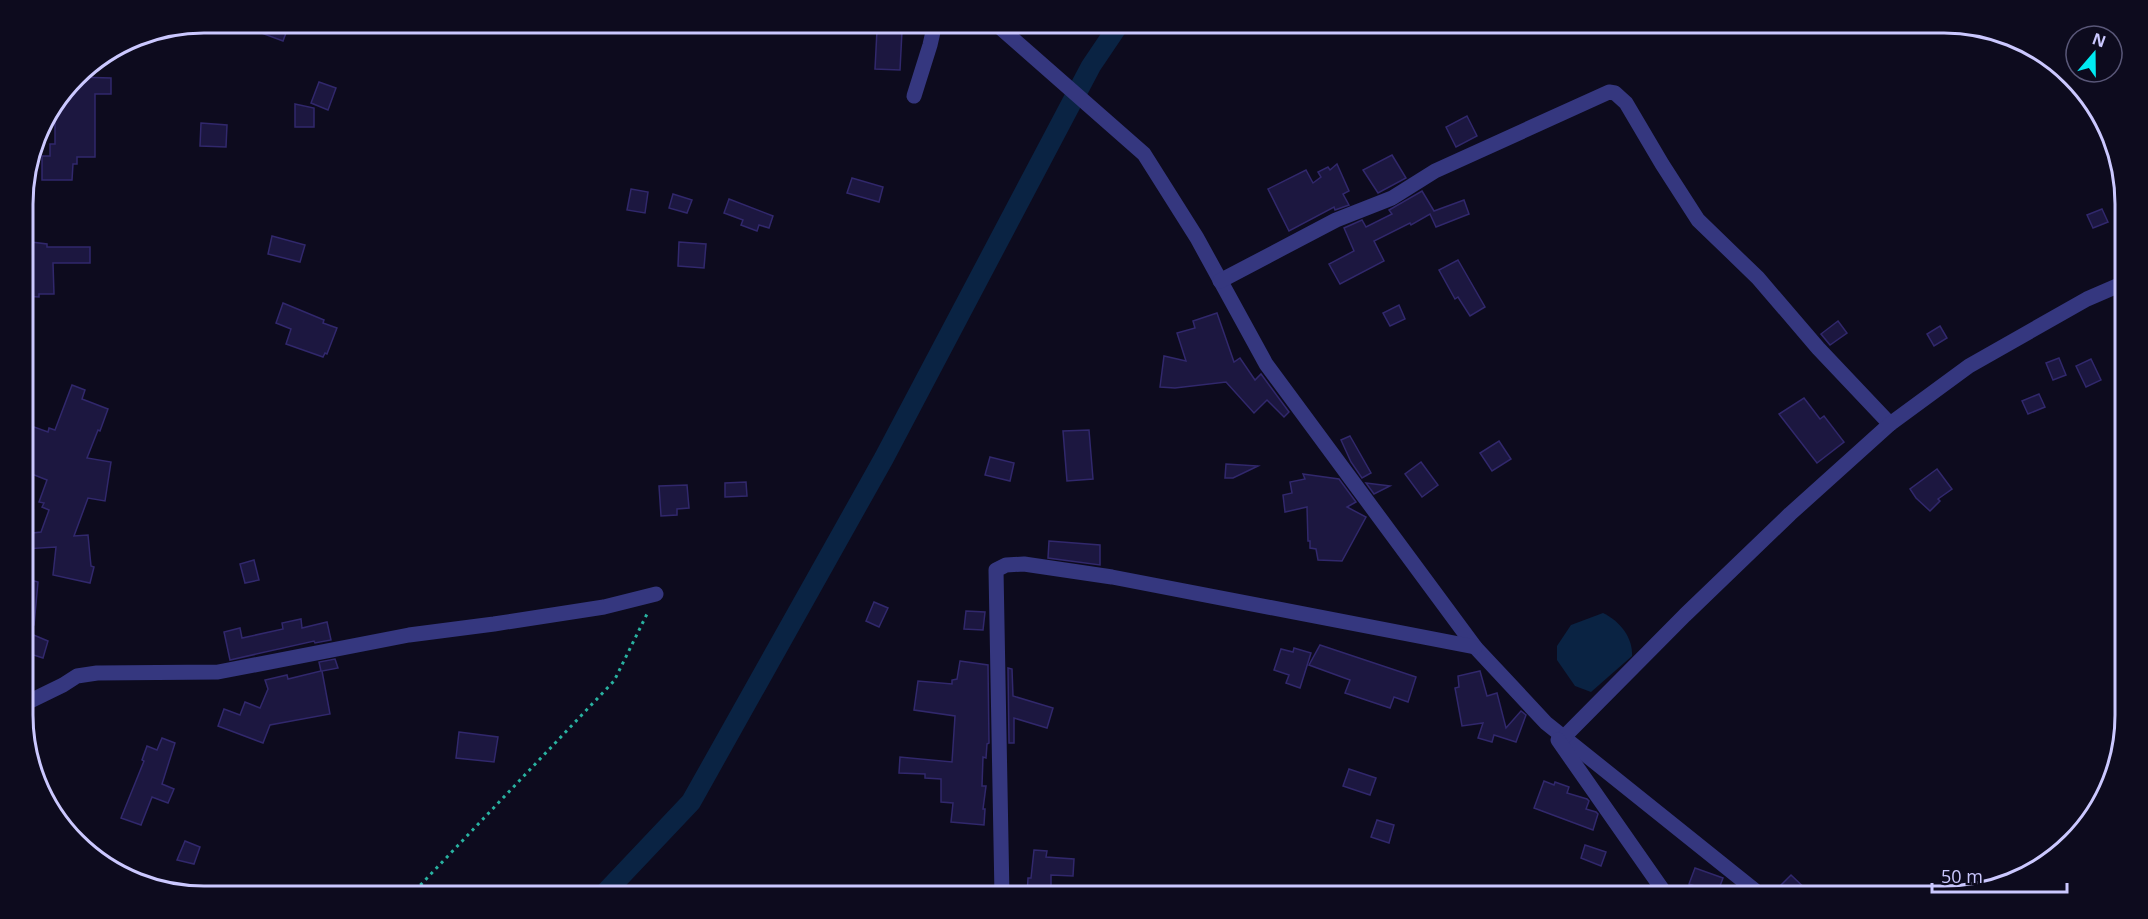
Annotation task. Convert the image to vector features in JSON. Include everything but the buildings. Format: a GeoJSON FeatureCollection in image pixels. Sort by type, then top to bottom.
{"type":"FeatureCollection","features":[{"type":"Feature","properties":{"kind":"street"},"geometry":{"type":"LineString","coordinates":[[914,96],[933,33]]}},
{"type":"Feature","properties":{"kind":"street"},"geometry":{"type":"LineString","coordinates":[[1007,33],[1143,154],[1197,238],[1266,364],[1475,647],[1563,738],[1749,886]]}},
{"type":"Feature","properties":{"kind":"street"},"geometry":{"type":"LineString","coordinates":[[1220,281],[1336,220],[1392,198],[1435,171],[1609,92],[1615,93],[1626,103],[1698,220],[1758,278],[1818,348],[1890,424]]}},
{"type":"Feature","properties":{"kind":"street"},"geometry":{"type":"LineString","coordinates":[[1563,738],[1685,615],[1790,514],[1890,424],[1969,366],[2087,299],[2115,287]]}},
{"type":"Feature","properties":{"kind":"street"},"geometry":{"type":"LineString","coordinates":[[1002,886],[996,570],[1006,565],[1024,564],[1123,579],[1475,647]]}},
{"type":"Feature","properties":{"kind":"street"},"geometry":{"type":"LineString","coordinates":[[33,700],[77,676],[97,673],[218,672],[409,635],[604,607],[656,594]]}},
{"type":"Feature","properties":{"kind":"street"},"geometry":{"type":"LineString","coordinates":[[1546,723],[1660,886]]}},
{"type":"Feature","properties":{"kind":"path"},"geometry":{"type":"LineString","coordinates":[[419,886],[614,681],[656,594]]}},
{"type":"Feature","properties":{"kind":"water"},"geometry":{"type":"Polygon","coordinates":[[[1603,613],[1620,625],[1628,637],[1632,656],[1591,692],[1575,686],[1557,660],[1557,646],[1571,625],[1603,613]]]}},
{"type":"Feature","properties":{"kind":"waterway"},"geometry":{"type":"LineString","coordinates":[[611,886],[691,802],[884,458],[1091,66],[1113,33]]}}]}
